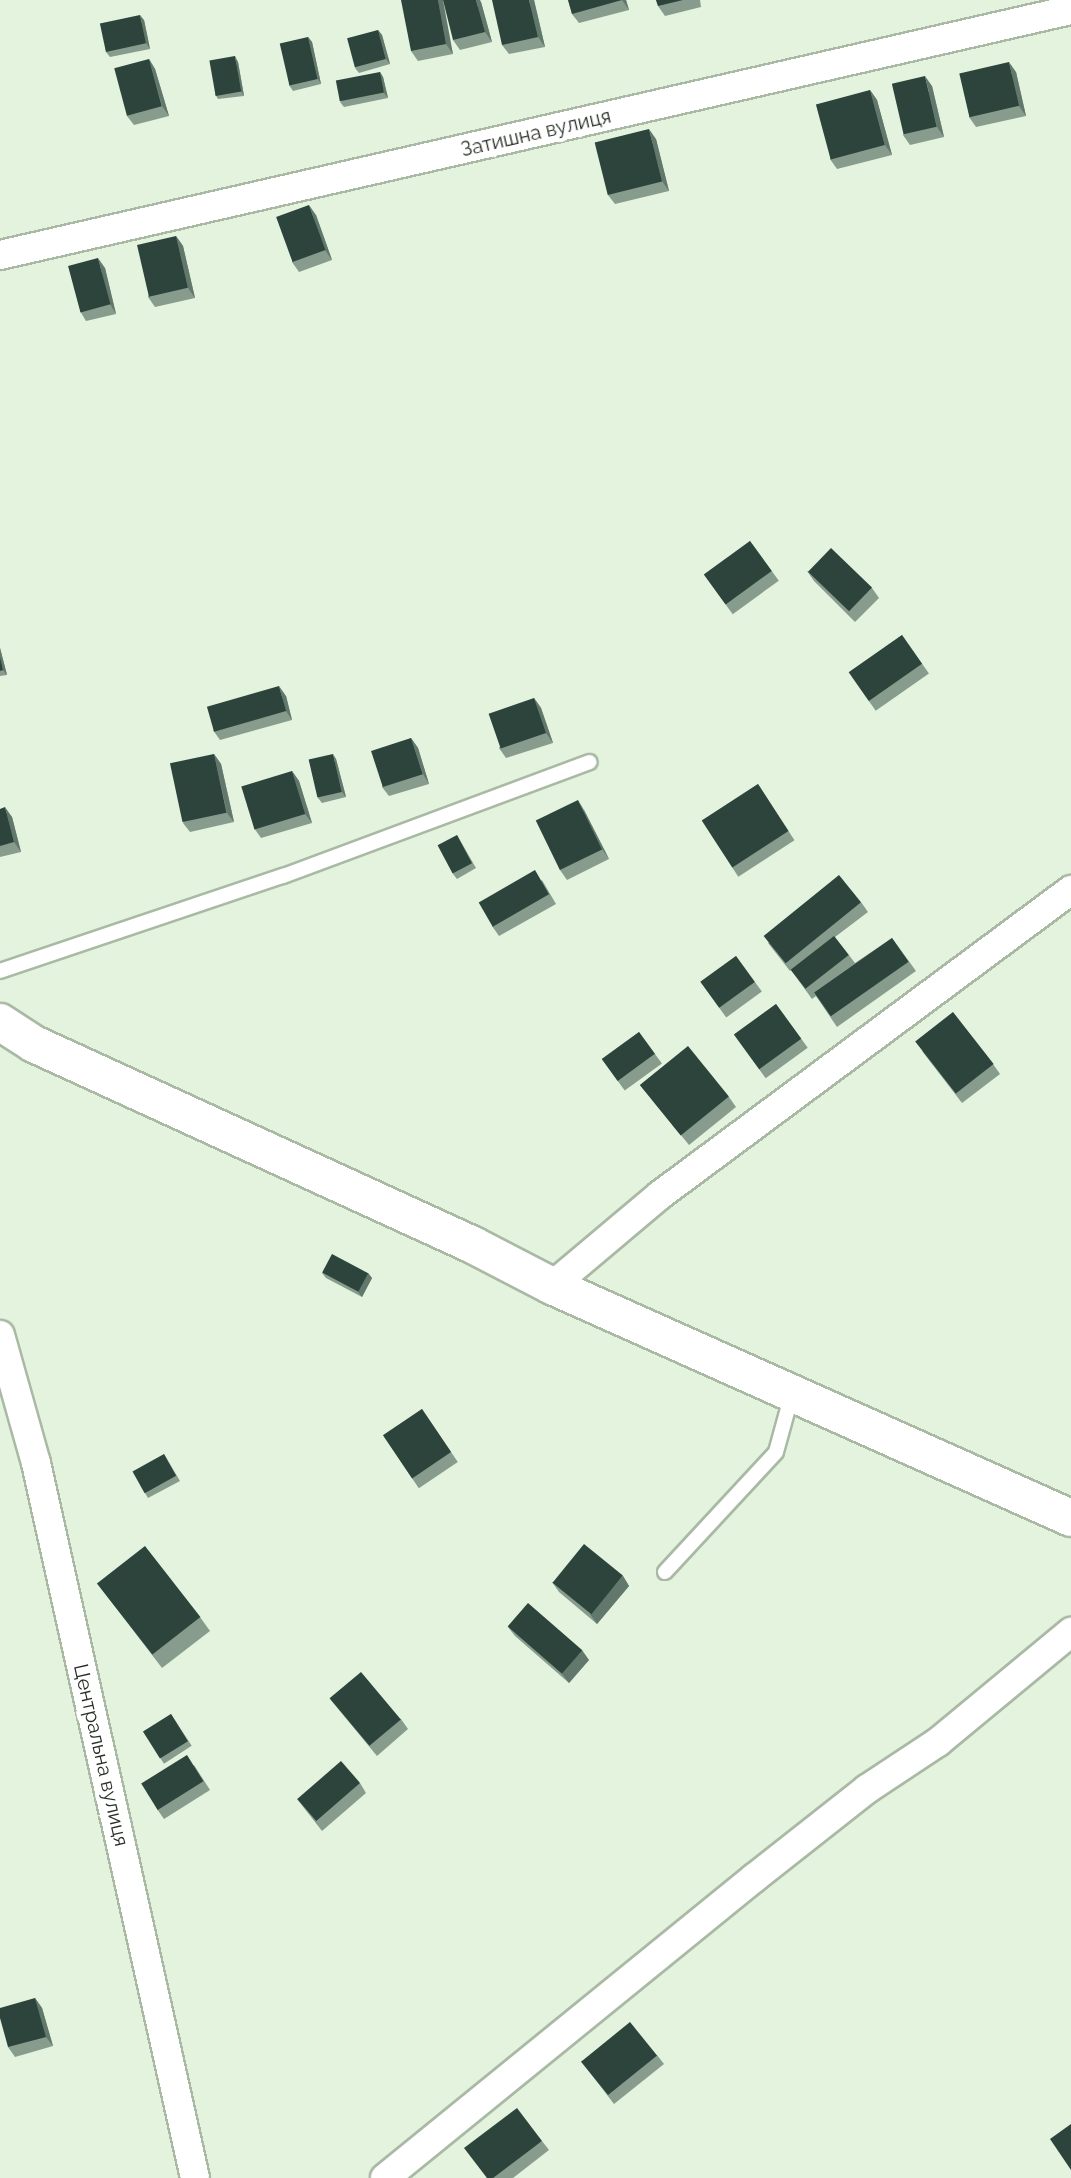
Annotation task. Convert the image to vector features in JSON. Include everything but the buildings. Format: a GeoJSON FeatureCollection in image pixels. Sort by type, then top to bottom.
{"type":"FeatureCollection","features":[{"type":"Feature","properties":{"kind":"street","name":"Затишна вулиця"},"geometry":{"type":"LineString","coordinates":[[0,255],[1071,10]]}},
{"type":"Feature","properties":{"kind":"street"},"geometry":{"type":"LineString","coordinates":[[552,1286],[660,1195],[1071,890]]}},
{"type":"Feature","properties":{"kind":"street"},"geometry":{"type":"LineString","coordinates":[[0,1022],[34,1044],[459,1238],[552,1286],[1071,1518]]}},
{"type":"Feature","properties":{"kind":"street","name":"Центральна вулиця"},"geometry":{"type":"LineString","coordinates":[[1,1345],[39,1478],[195,2178]]}},
{"type":"Feature","properties":{"kind":"street"},"geometry":{"type":"LineString","coordinates":[[385,2178],[754,1878],[867,1789],[938,1742],[1071,1632]]}},
{"type":"Feature","properties":{"kind":"lane"},"geometry":{"type":"LineString","coordinates":[[0,971],[283,876],[589,762]]}},
{"type":"Feature","properties":{"kind":"lane"},"geometry":{"type":"LineString","coordinates":[[665,1572],[776,1452],[792,1394]]}}]}
